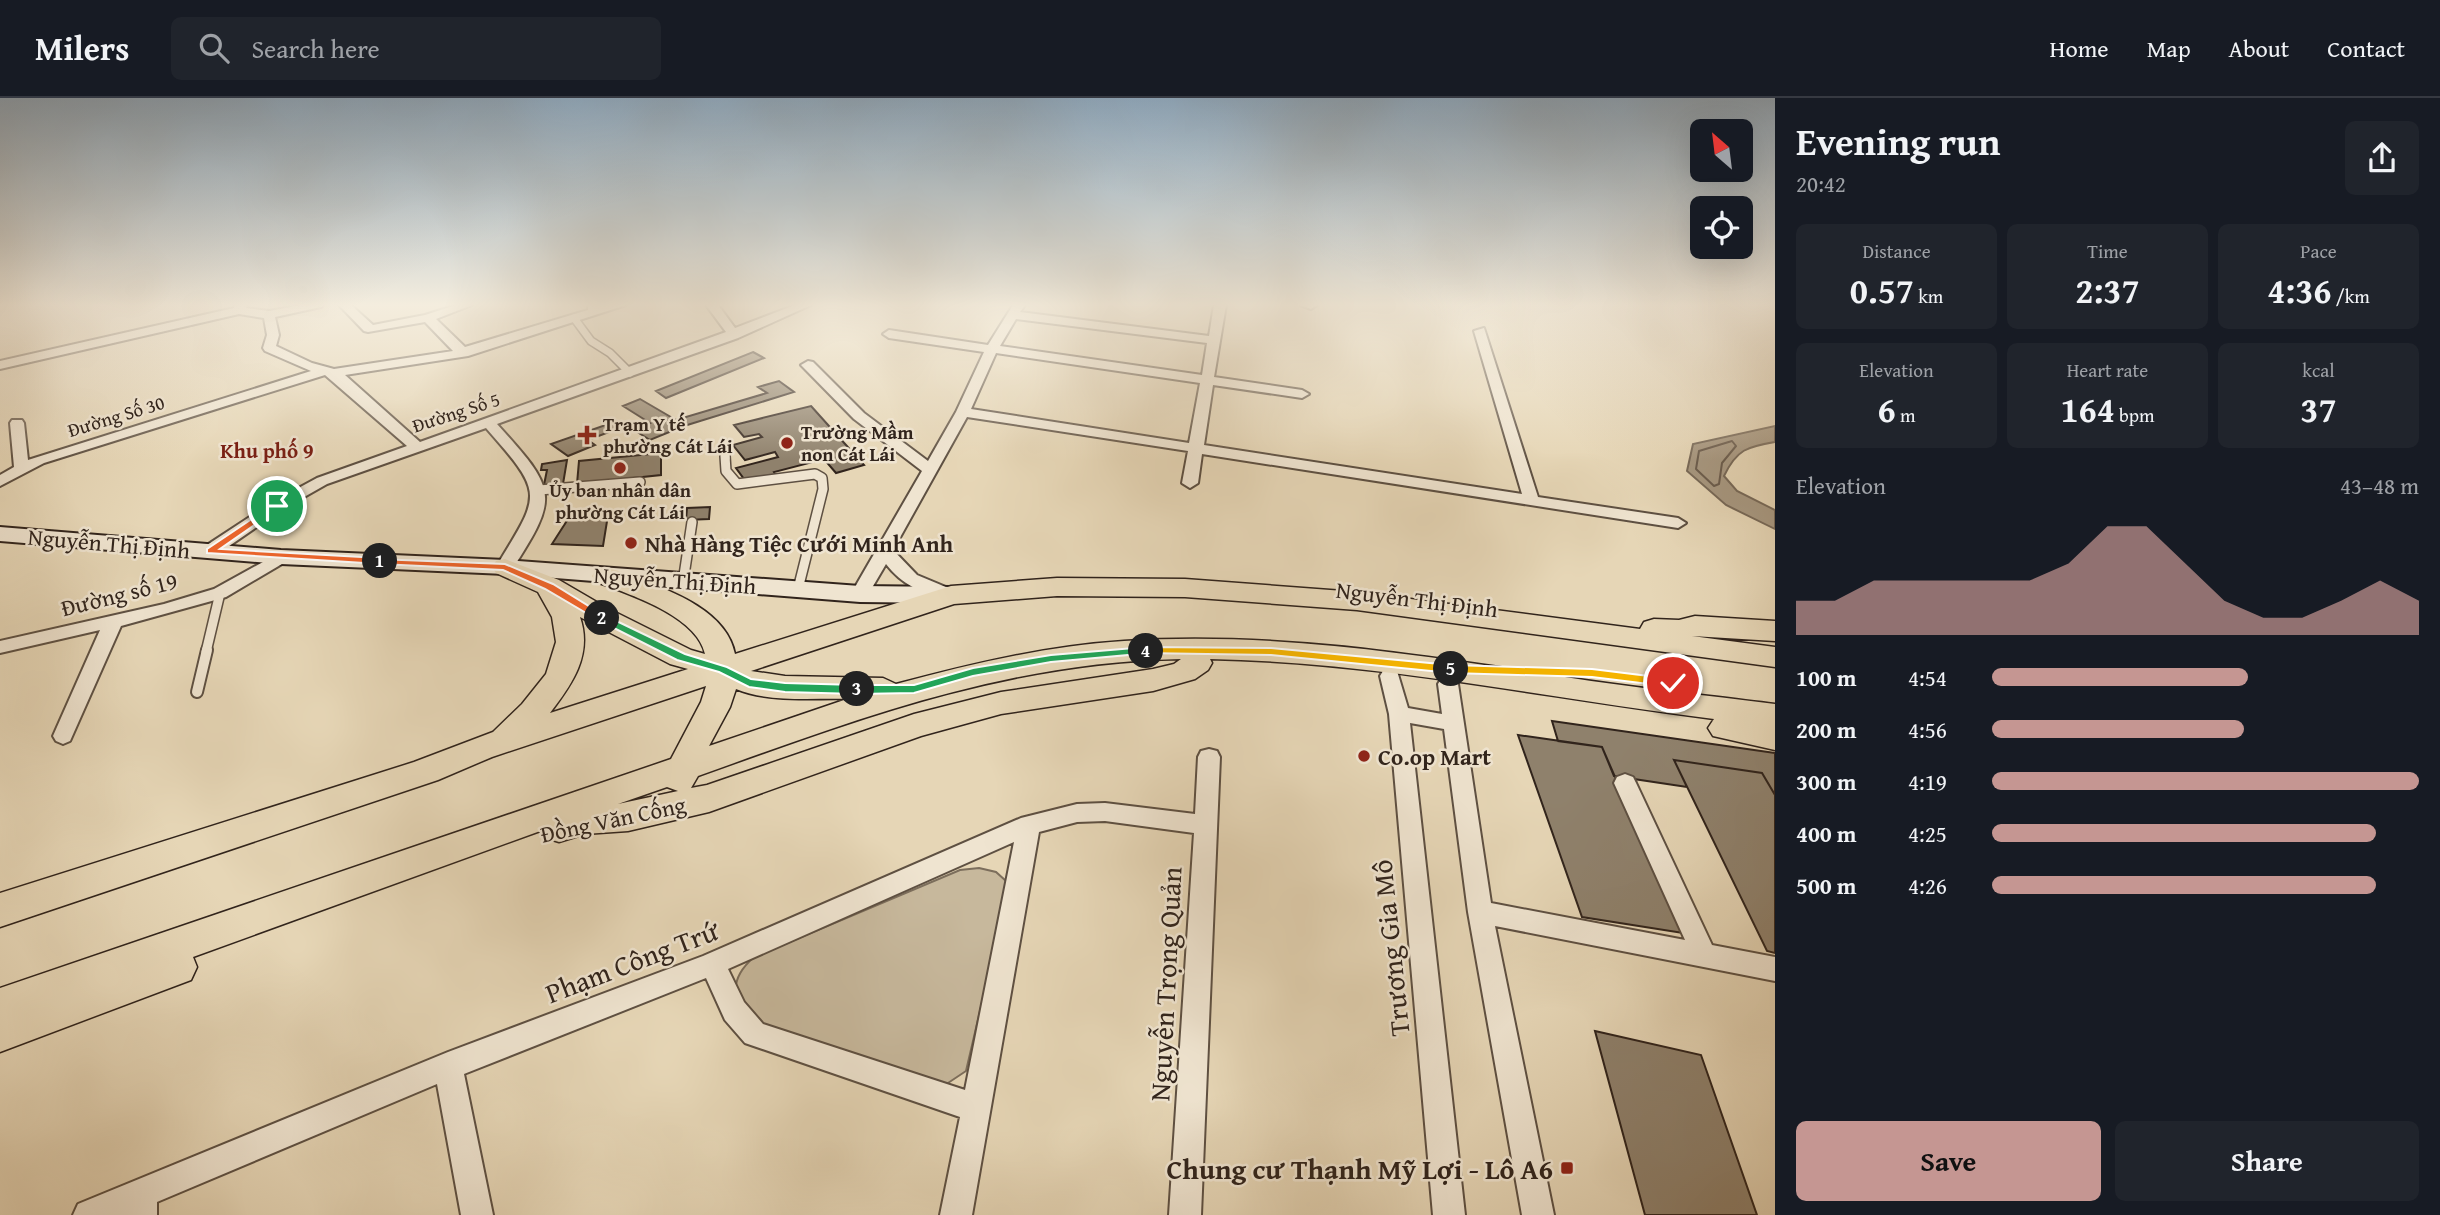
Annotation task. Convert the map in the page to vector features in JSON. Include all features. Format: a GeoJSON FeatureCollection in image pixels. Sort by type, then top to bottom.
{"type":"FeatureCollection","features":[{"type":"Feature","properties":{"kind":"main road","name":"Nguyễn Thị Định"},"geometry":{"type":"LineString","coordinates":[[0,534],[281,557],[505,567],[860,594],[951,595],[1057,587],[1197,589],[1357,601],[1642,634],[1775,646]]}},
{"type":"Feature","properties":{"kind":"main road"},"geometry":{"type":"LineString","coordinates":[[505,567],[549,586],[597,615],[681,657],[723,669],[749,683],[785,687],[914,689],[951,694],[1057,674],[1195,657],[1453,675],[1775,716]]}},
{"type":"Feature","properties":{"kind":"main road"},"geometry":{"type":"LineString","coordinates":[[606,576],[670,600],[689,612],[709,631],[719,649],[723,669],[720,695],[684,767],[671,808]]}},
{"type":"Feature","properties":{"kind":"main road","name":"Nguyễn Thị Định"},"geometry":{"type":"LineString","coordinates":[[1057,587],[1107,578],[1171,577],[1371,590],[1775,657]]}},
{"type":"Feature","properties":{"kind":"main road"},"geometry":{"type":"LineString","coordinates":[[0,909],[426,771],[512,732],[537,708],[568,665],[572,641],[569,624],[563,607],[549,586]]}},
{"type":"Feature","properties":{"kind":"main road"},"geometry":{"type":"LineString","coordinates":[[0,898],[430,757],[465,753],[951,595]]}},
{"type":"Feature","properties":{"kind":"main road","name":"Nguyễn Thị Định"},"geometry":{"type":"LineString","coordinates":[[1357,601],[1591,649],[1775,671]]}},
{"type":"Feature","properties":{"kind":"main road"},"geometry":{"type":"LineString","coordinates":[[1642,634],[1695,625],[1775,631]]}},
{"type":"Feature","properties":{"kind":"main road","name":"Đồng Văn Cống"},"geometry":{"type":"LineString","coordinates":[[0,1008],[516,834],[585,820],[628,817],[671,808],[709,798],[914,726],[1001,703],[1153,680],[1184,672],[1195,657]]}},
{"type":"Feature","properties":{"kind":"main road"},"geometry":{"type":"LineString","coordinates":[[1453,675],[1529,670],[1592,673],[1775,698]]}},
{"type":"Feature","properties":{"kind":"main road"},"geometry":{"type":"LineString","coordinates":[[1453,675],[1525,694],[1775,738]]}},
{"type":"Feature","properties":{"kind":"main road","name":"Đồng Văn Cống"},"geometry":{"type":"LineString","coordinates":[[0,1032],[516,834],[629,786],[914,689]]}},
{"type":"Feature","properties":{"kind":"main road"},"geometry":{"type":"LineString","coordinates":[[1561,700],[1637,697]]}},
{"type":"Feature","properties":{"kind":"main road"},"geometry":{"type":"LineString","coordinates":[[1601,698],[1775,724]]}},
{"type":"Feature","properties":{"kind":"main road"},"geometry":{"type":"LineString","coordinates":[[629,786],[698,736]]}},
{"type":"Feature","properties":{"kind":"main road"},"geometry":{"type":"LineString","coordinates":[[585,820],[647,798],[684,767]]}},
{"type":"Feature","properties":{"kind":"street"},"geometry":{"type":"LineString","coordinates":[[0,365],[33,357]]}},
{"type":"Feature","properties":{"kind":"street"},"geometry":{"type":"LineString","coordinates":[[288,357],[307,366],[331,372],[434,357]]}},
{"type":"Feature","properties":{"kind":"street","name":"Đường Số 5"},"geometry":{"type":"LineString","coordinates":[[210,551],[277,506],[322,481],[673,357]]}},
{"type":"Feature","properties":{"kind":"street"},"geometry":{"type":"LineString","coordinates":[[860,594],[963,412],[988,357]]}},
{"type":"Feature","properties":{"kind":"street"},"geometry":{"type":"LineString","coordinates":[[1039,357],[1302,394]]}},
{"type":"Feature","properties":{"kind":"street"},"geometry":{"type":"LineString","coordinates":[[1190,483],[1211,357]]}},
{"type":"Feature","properties":{"kind":"street"},"geometry":{"type":"LineString","coordinates":[[1488,357],[1531,499]]}},
{"type":"Feature","properties":{"kind":"street"},"geometry":{"type":"LineString","coordinates":[[808,365],[859,416],[930,470]]}},
{"type":"Feature","properties":{"kind":"street"},"geometry":{"type":"LineString","coordinates":[[331,372],[416,446]]}},
{"type":"Feature","properties":{"kind":"street","name":"Đường Số 30"},"geometry":{"type":"LineString","coordinates":[[0,481],[39,460],[331,372]]}},
{"type":"Feature","properties":{"kind":"street"},"geometry":{"type":"LineString","coordinates":[[963,412],[1678,523]]}},
{"type":"Feature","properties":{"kind":"street"},"geometry":{"type":"LineString","coordinates":[[488,422],[521,460],[540,490],[539,509],[505,567]]}},
{"type":"Feature","properties":{"kind":"street"},"geometry":{"type":"LineString","coordinates":[[17,423],[22,469]]}},
{"type":"Feature","properties":{"kind":"street"},"geometry":{"type":"LineString","coordinates":[[886,550],[896,568],[913,583],[951,595]]}},
{"type":"Feature","properties":{"kind":"street","name":"Đường số 19"},"geometry":{"type":"LineString","coordinates":[[0,647],[113,622],[220,593],[281,557]]}},
{"type":"Feature","properties":{"kind":"street"},"geometry":{"type":"LineString","coordinates":[[64,736],[113,622]]}},
{"type":"Feature","properties":{"kind":"street","name":"Trương Gia Mô"},"geometry":{"type":"LineString","coordinates":[[1389,669],[1399,714],[1449,1215]]}},
{"type":"Feature","properties":{"kind":"street"},"geometry":{"type":"LineString","coordinates":[[1453,675],[1453,723],[1480,912],[1538,1215]]}},
{"type":"Feature","properties":{"kind":"street"},"geometry":{"type":"LineString","coordinates":[[1399,714],[1453,723]]}},
{"type":"Feature","properties":{"kind":"street","name":"Nguyễn Trọng Quản"},"geometry":{"type":"LineString","coordinates":[[1185,1215],[1209,757]]}},
{"type":"Feature","properties":{"kind":"street"},"geometry":{"type":"LineString","coordinates":[[1625,783],[1705,957]]}},
{"type":"Feature","properties":{"kind":"street","name":"Phạm Công Trứ"},"geometry":{"type":"LineString","coordinates":[[89,1215],[141,1204],[448,1066],[712,964],[1030,825],[1077,813],[1105,812],[1205,825]]}},
{"type":"Feature","properties":{"kind":"street"},"geometry":{"type":"LineString","coordinates":[[956,1215],[1030,825]]}},
{"type":"Feature","properties":{"kind":"street"},"geometry":{"type":"LineString","coordinates":[[1480,912],[1775,969]]}},
{"type":"Feature","properties":{"kind":"street"},"geometry":{"type":"LineString","coordinates":[[712,964],[736,1012],[744,1025],[755,1034],[975,1108]]}},
{"type":"Feature","properties":{"kind":"street"},"geometry":{"type":"LineString","coordinates":[[448,1066],[477,1215]]}},
{"type":"Feature","properties":{"kind":"lane"},"geometry":{"type":"LineString","coordinates":[[614,357],[630,373]]}},
{"type":"Feature","properties":{"kind":"lane"},"geometry":{"type":"LineString","coordinates":[[725,443],[726,471],[737,484],[816,474],[822,478],[822,488],[798,589]]}},
{"type":"Feature","properties":{"kind":"lane"},"geometry":{"type":"LineString","coordinates":[[540,490],[640,482]]}},
{"type":"Feature","properties":{"kind":"lane"},"geometry":{"type":"LineString","coordinates":[[682,582],[692,522]]}},
{"type":"Feature","properties":{"kind":"lane"},"geometry":{"type":"LineString","coordinates":[[197,692],[220,593]]}},
{"type":"Feature","properties":{"kind":"shaded area"},"geometry":{"type":"Polygon","coordinates":[[[979,868],[996,872],[1006,881],[1007,895],[966,1071],[939,1089],[758,1037],[736,996],[738,977],[754,957],[960,870],[979,868]]]}},
{"type":"Feature","properties":{"kind":"water"},"geometry":{"type":"Polygon","coordinates":[[[1775,426],[1775,442],[1757,446],[1738,455],[1724,476],[1737,491],[1775,510],[1775,529],[1726,505],[1687,471],[1693,444],[1775,426]]]}},
{"type":"Feature","properties":{"kind":"building"},"geometry":{"type":"Polygon","coordinates":[[[740,357],[764,358],[666,398],[656,391],[740,357]]]}},
{"type":"Feature","properties":{"kind":"building"},"geometry":{"type":"Polygon","coordinates":[[[779,381],[794,392],[684,426],[650,440],[634,430],[650,423],[623,406],[640,399],[676,420],[767,393],[758,387],[779,381]]]}},
{"type":"Feature","properties":{"kind":"building"},"geometry":{"type":"Polygon","coordinates":[[[811,406],[864,465],[836,473],[824,459],[774,472],[776,475],[747,483],[736,468],[778,457],[775,452],[745,460],[733,445],[762,437],[759,434],[744,437],[734,425],[811,406]]]}},
{"type":"Feature","properties":{"kind":"building","name":"Trạm Y tế phường Cát Lái"},"geometry":{"type":"Polygon","coordinates":[[[614,422],[622,427],[588,440],[595,445],[568,456],[551,444],[614,422]]]}},
{"type":"Feature","properties":{"kind":"building","name":"Ủy ban nhân dân phường Cát Lái"},"geometry":{"type":"Polygon","coordinates":[[[661,453],[661,475],[577,484],[579,461],[661,453]]]}},
{"type":"Feature","properties":{"kind":"building"},"geometry":{"type":"Polygon","coordinates":[[[567,460],[563,484],[544,485],[547,470],[541,470],[542,464],[567,460]]]}},
{"type":"Feature","properties":{"kind":"building"},"geometry":{"type":"Polygon","coordinates":[[[710,507],[709,519],[686,520],[687,508],[710,507]]]}},
{"type":"Feature","properties":{"kind":"building"},"geometry":{"type":"Polygon","coordinates":[[[608,515],[603,546],[552,544],[570,516],[608,515]]]}},
{"type":"Feature","properties":{"kind":"building"},"geometry":{"type":"Polygon","coordinates":[[[1552,721],[1775,753],[1775,795],[1762,773],[1674,760],[1687,787],[1614,776],[1602,747],[1558,741],[1552,721]]]}},
{"type":"Feature","properties":{"kind":"building"},"geometry":{"type":"Polygon","coordinates":[[[1518,735],[1602,747],[1683,933],[1582,917],[1518,735]]]}},
{"type":"Feature","properties":{"kind":"building"},"geometry":{"type":"Polygon","coordinates":[[[1674,760],[1762,773],[1775,795],[1775,953],[1767,951],[1674,760]]]}},
{"type":"Feature","properties":{"kind":"building"},"geometry":{"type":"Polygon","coordinates":[[[1595,1031],[1701,1055],[1757,1215],[1645,1215],[1595,1031]]]}},
{"type":"Feature","properties":{"kind":"place","name":"Trạm Y tế phường Cát Lái"},"geometry":{"type":"Point","coordinates":[587,435]}},
{"type":"Feature","properties":{"kind":"place","name":"Trường Mầm non Cát Lái"},"geometry":{"type":"Point","coordinates":[787,443]}},
{"type":"Feature","properties":{"kind":"place","name":"Ủy ban nhân dân phường Cát Lái"},"geometry":{"type":"Point","coordinates":[620,468]}},
{"type":"Feature","properties":{"kind":"place","name":"Nhà Hàng Tiệc Cưới Minh Anh"},"geometry":{"type":"Point","coordinates":[631,543]}},
{"type":"Feature","properties":{"kind":"place","name":"Co.op Mart"},"geometry":{"type":"Point","coordinates":[1364,756]}},
{"type":"Feature","properties":{"kind":"place","name":"Chung cư Thạnh Mỹ Lợi - Lô A6"},"geometry":{"type":"Point","coordinates":[1567,1168]}},
{"type":"Feature","properties":{"kind":"district","name":"Khu phố 9"},"geometry":{"type":"Point","coordinates":[267,450]}},
{"type":"Feature","properties":{"kind":"route"},"geometry":{"type":"LineString","coordinates":[[277,506],[210,551],[281,557],[505,567],[549,586],[597,615],[681,657],[723,669],[749,683],[843,690],[914,689],[973,672],[1051,659],[1125,651],[1193,650],[1295,653],[1468,671],[1592,673],[1673,683]]}}]}
